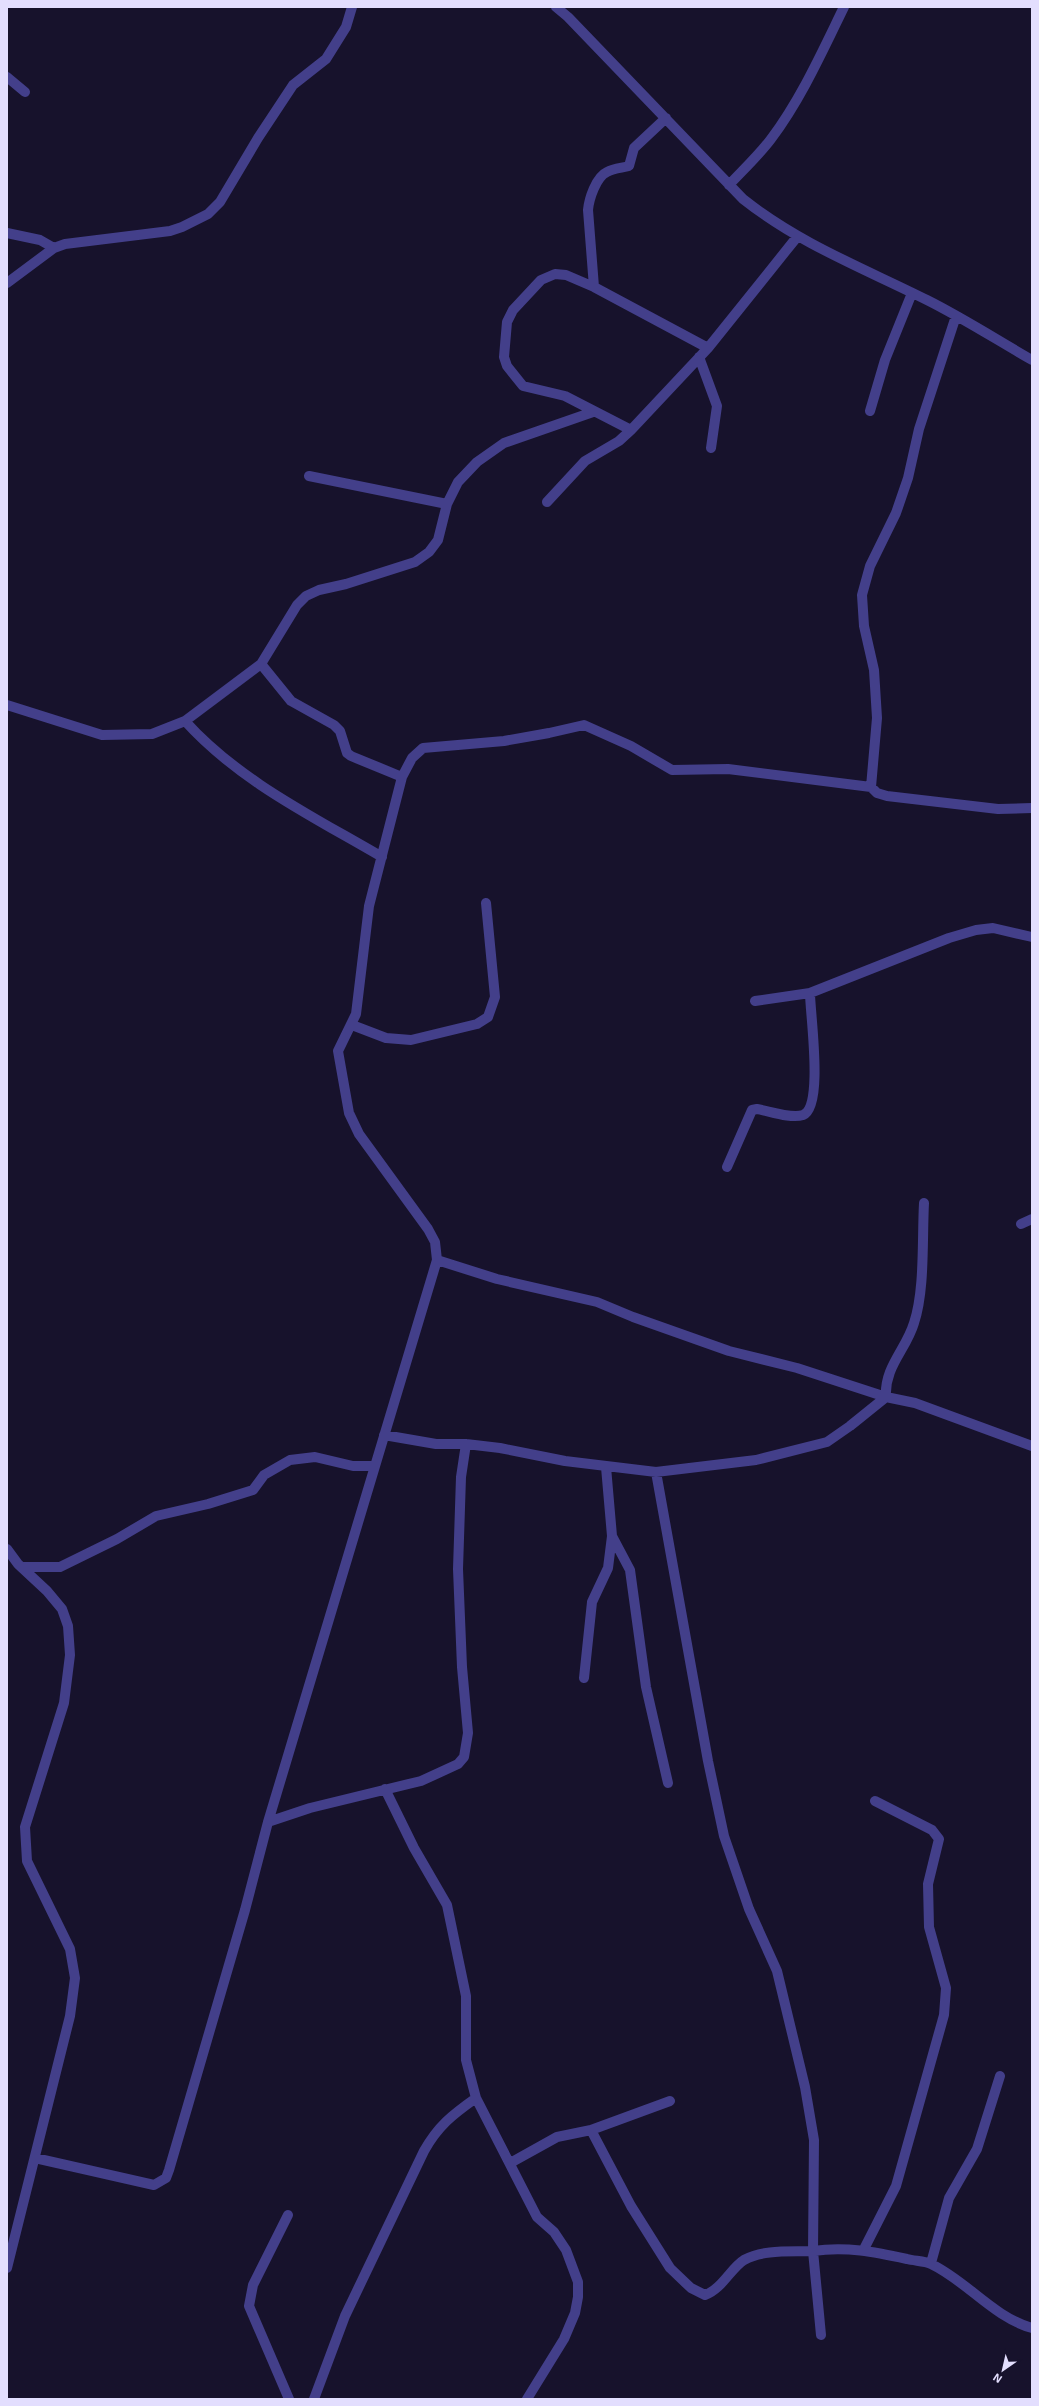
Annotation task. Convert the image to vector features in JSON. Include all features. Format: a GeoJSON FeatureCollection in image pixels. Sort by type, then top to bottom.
{"type":"FeatureCollection","features":[{"type":"Feature","properties":{"kind":"street"},"geometry":{"type":"LineString","coordinates":[[7,283],[54,248],[77,241],[147,235],[170,230],[182,227],[208,214],[228,192],[258,138],[293,85],[326,59],[346,27],[352,7]]}},
{"type":"Feature","properties":{"kind":"street"},"geometry":{"type":"LineString","coordinates":[[556,7],[568,17],[729,185],[766,217],[797,238],[912,293],[956,316],[1032,360]]}},
{"type":"Feature","properties":{"kind":"street"},"geometry":{"type":"LineString","coordinates":[[729,185],[770,141],[782,123],[805,87],[844,7]]}},
{"type":"Feature","properties":{"kind":"street"},"geometry":{"type":"LineString","coordinates":[[7,77],[25,92]]}},
{"type":"Feature","properties":{"kind":"street"},"geometry":{"type":"LineString","coordinates":[[594,287],[588,210],[590,199],[602,175],[629,166],[634,148],[666,118]]}},
{"type":"Feature","properties":{"kind":"street"},"geometry":{"type":"LineString","coordinates":[[7,233],[40,240],[54,248]]}},
{"type":"Feature","properties":{"kind":"street"},"geometry":{"type":"LineString","coordinates":[[547,502],[585,462],[619,441],[631,430],[708,348],[797,238]]}},
{"type":"Feature","properties":{"kind":"street"},"geometry":{"type":"LineString","coordinates":[[631,430],[593,412],[565,396],[523,386],[507,366],[504,357],[507,322],[513,310],[541,280],[555,274],[594,287],[708,348]]}},
{"type":"Feature","properties":{"kind":"street"},"geometry":{"type":"LineString","coordinates":[[870,412],[885,360],[912,293]]}},
{"type":"Feature","properties":{"kind":"street"},"geometry":{"type":"LineString","coordinates":[[871,788],[877,718],[874,670],[864,626],[862,595],[870,566],[896,513],[904,492],[919,429],[956,316]]}},
{"type":"Feature","properties":{"kind":"street"},"geometry":{"type":"LineString","coordinates":[[699,357],[717,406],[711,448]]}},
{"type":"Feature","properties":{"kind":"street"},"geometry":{"type":"LineString","coordinates":[[7,705],[102,735],[152,734],[185,721],[261,664],[297,605],[306,596],[319,590],[346,584],[415,562],[429,552],[438,540],[447,504],[458,482],[472,467],[504,443],[593,412]]}},
{"type":"Feature","properties":{"kind":"street"},"geometry":{"type":"LineString","coordinates":[[309,476],[447,504]]}},
{"type":"Feature","properties":{"kind":"street"},"geometry":{"type":"LineString","coordinates":[[261,664],[291,701],[334,725],[340,731],[347,753],[402,777]]}},
{"type":"Feature","properties":{"kind":"street"},"geometry":{"type":"LineString","coordinates":[[185,721],[205,744],[236,769],[382,858]]}},
{"type":"Feature","properties":{"kind":"street"},"geometry":{"type":"LineString","coordinates":[[35,2158],[154,2185],[166,2178],[245,1910],[268,1822],[437,1260],[435,1242],[428,1230],[372,1155],[359,1134],[349,1113],[338,1051],[352,1025],[356,1014],[369,906],[402,777],[412,758],[423,748],[504,741],[549,734],[584,725],[630,746],[672,770],[728,769],[871,788],[877,793],[887,796],[998,809],[1032,808]]}},
{"type":"Feature","properties":{"kind":"street"},"geometry":{"type":"LineString","coordinates":[[352,1025],[386,1038],[412,1040],[477,1024],[488,1017],[496,996],[486,903]]}},
{"type":"Feature","properties":{"kind":"street"},"geometry":{"type":"LineString","coordinates":[[755,1001],[810,993],[949,938],[976,930],[993,928],[1032,937]]}},
{"type":"Feature","properties":{"kind":"street"},"geometry":{"type":"LineString","coordinates":[[727,1167],[752,1110],[757,1109],[794,1115],[802,1115],[809,1111],[812,1103],[815,1068],[810,993]]}},
{"type":"Feature","properties":{"kind":"street"},"geometry":{"type":"LineString","coordinates":[[886,1397],[885,1383],[889,1371],[907,1342],[917,1309],[924,1204]]}},
{"type":"Feature","properties":{"kind":"street"},"geometry":{"type":"LineString","coordinates":[[1021,1224],[1032,1219]]}},
{"type":"Feature","properties":{"kind":"street"},"geometry":{"type":"LineString","coordinates":[[437,1260],[497,1279],[584,1298],[729,1351],[797,1368],[886,1397],[915,1403],[1032,1446]]}},
{"type":"Feature","properties":{"kind":"street"},"geometry":{"type":"LineString","coordinates":[[384,1435],[436,1444],[466,1444],[606,1467],[656,1472],[756,1460],[827,1442],[850,1426],[886,1397]]}},
{"type":"Feature","properties":{"kind":"street"},"geometry":{"type":"LineString","coordinates":[[268,1822],[310,1808],[421,1781],[446,1771],[458,1764],[464,1757],[468,1733],[462,1667],[458,1569],[461,1477],[466,1444]]}},
{"type":"Feature","properties":{"kind":"street"},"geometry":{"type":"LineString","coordinates":[[21,1567],[60,1567],[117,1539],[156,1516],[208,1504],[253,1490],[264,1475],[290,1460],[315,1457],[353,1466],[375,1466]]}},
{"type":"Feature","properties":{"kind":"street"},"geometry":{"type":"LineString","coordinates":[[584,1678],[592,1602],[608,1568],[612,1536],[606,1467]]}},
{"type":"Feature","properties":{"kind":"street"},"geometry":{"type":"LineString","coordinates":[[656,1472],[708,1761],[724,1836],[749,1909],[777,1971],[805,2087],[814,2140],[813,2251],[820,2335]]}},
{"type":"Feature","properties":{"kind":"street"},"geometry":{"type":"LineString","coordinates":[[612,1536],[631,1577],[646,1688],[668,1783]]}},
{"type":"Feature","properties":{"kind":"street"},"geometry":{"type":"LineString","coordinates":[[7,1549],[21,1567],[47,1591],[62,1609],[68,1626],[70,1655],[64,1703],[25,1828],[27,1861],[70,1950],[75,1978],[70,2016],[7,2268]]}},
{"type":"Feature","properties":{"kind":"street"},"geometry":{"type":"LineString","coordinates":[[386,1789],[414,1848],[447,1905],[466,1996],[466,2060],[476,2098],[537,2217],[554,2232],[566,2250],[578,2282],[578,2296],[575,2313],[564,2339],[527,2399]]}},
{"type":"Feature","properties":{"kind":"street"},"geometry":{"type":"LineString","coordinates":[[864,2249],[896,2186],[935,2049],[947,1999],[946,1988],[928,1927],[928,1884],[939,1839],[932,1830],[875,1801]]}},
{"type":"Feature","properties":{"kind":"street"},"geometry":{"type":"LineString","coordinates":[[931,2263],[949,2198],[977,2149],[1000,2076]]}},
{"type":"Feature","properties":{"kind":"street"},"geometry":{"type":"LineString","coordinates":[[314,2399],[345,2316],[424,2151],[435,2132],[449,2117],[476,2098]]}},
{"type":"Feature","properties":{"kind":"street"},"geometry":{"type":"LineString","coordinates":[[510,2163],[557,2137],[591,2130],[670,2101]]}},
{"type":"Feature","properties":{"kind":"street"},"geometry":{"type":"LineString","coordinates":[[591,2130],[631,2206],[670,2268],[691,2288],[706,2295],[711,2293],[743,2260],[772,2252],[864,2249],[931,2263],[1001,2313],[1020,2325],[1032,2328]]}},
{"type":"Feature","properties":{"kind":"street"},"geometry":{"type":"LineString","coordinates":[[288,2215],[253,2285],[249,2306],[289,2399]]}}]}
